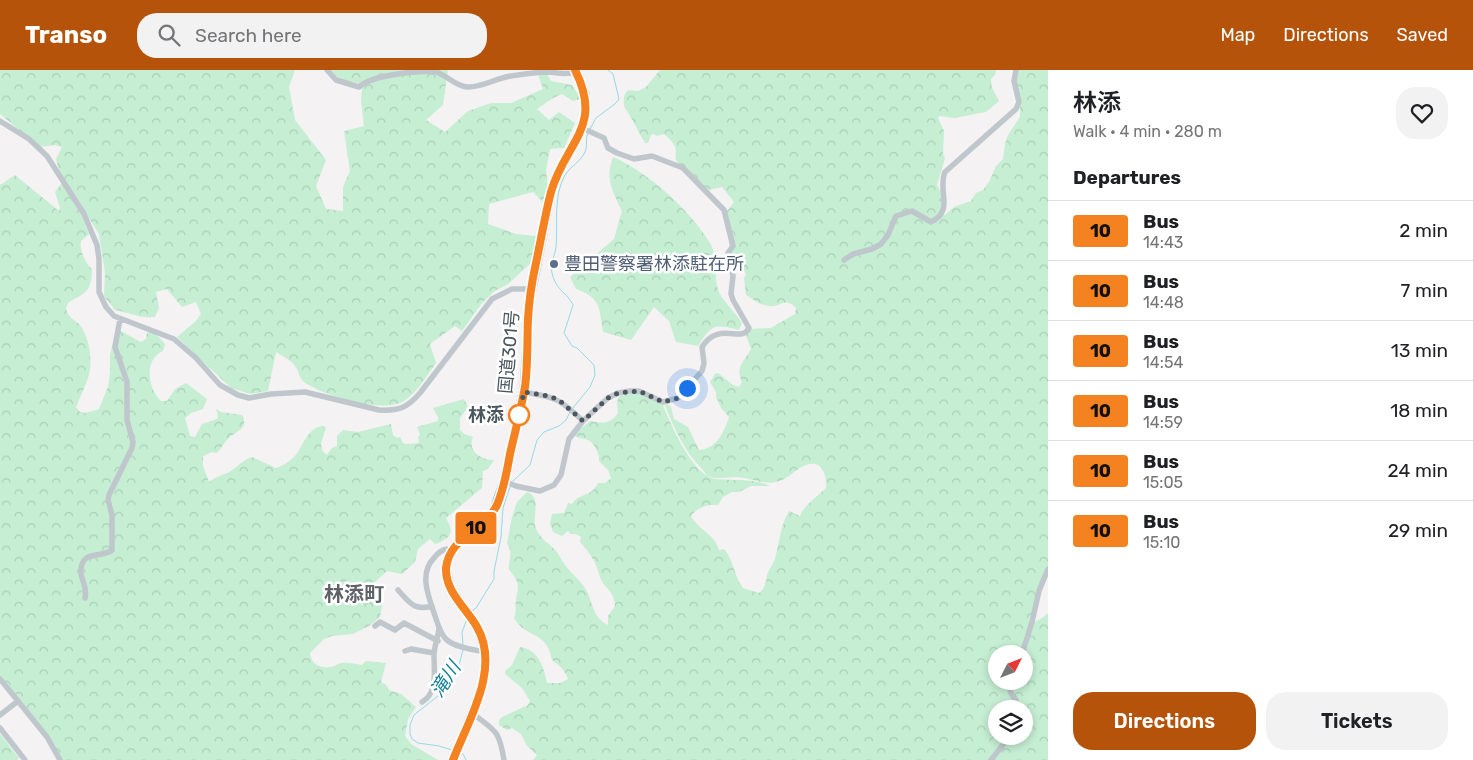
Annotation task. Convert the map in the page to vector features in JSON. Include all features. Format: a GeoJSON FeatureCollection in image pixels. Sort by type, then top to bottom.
{"type":"FeatureCollection","features":[{"type":"Feature","properties":{"kind":"highway","name":"国道301号"},"geometry":{"type":"LineString","coordinates":[[452,551],[459,542],[491,514],[510,484],[524,392],[529,309],[551,192],[557,174],[582,128],[586,103],[585,92],[575,71]]}},
{"type":"Feature","properties":{"kind":"highway"},"geometry":{"type":"LineString","coordinates":[[452,551],[446,568],[448,580],[454,594],[474,622],[481,636],[486,666],[484,680],[453,760]]}},
{"type":"Feature","properties":{"kind":"street"},"geometry":{"type":"LineString","coordinates":[[327,70],[336,80],[359,87],[366,82],[384,76],[422,70],[438,73],[457,85],[476,87],[496,79],[511,76],[537,73],[571,74],[575,71]]}},
{"type":"Feature","properties":{"kind":"street"},"geometry":{"type":"LineString","coordinates":[[844,260],[853,254],[881,244],[896,216],[912,211],[931,222],[942,213],[944,194],[942,187],[945,172],[1013,112],[1020,102],[1014,82],[1016,70]]}},
{"type":"Feature","properties":{"kind":"street"},"geometry":{"type":"LineString","coordinates":[[0,120],[33,142],[47,156],[84,214],[97,246],[99,292],[109,312],[174,339],[185,347],[220,385],[238,395],[249,398],[271,394],[305,392],[370,408],[389,410],[407,407],[492,299],[512,289],[532,289]]}},
{"type":"Feature","properties":{"kind":"street"},"geometry":{"type":"LineString","coordinates":[[510,484],[540,492],[554,486],[561,474],[569,439],[583,421],[608,398],[618,393],[639,391],[663,402],[681,396],[702,370],[704,363],[702,347],[711,336],[727,333],[741,334],[749,328],[736,307],[732,294],[732,276],[728,253],[733,246],[726,212],[683,168],[652,156],[634,159],[618,153],[608,148],[604,138],[582,128]]}},
{"type":"Feature","properties":{"kind":"street"},"geometry":{"type":"LineString","coordinates":[[85,598],[86,587],[81,567],[84,560],[89,556],[108,553],[112,550],[112,515],[108,500],[133,442],[127,420],[127,382],[115,347],[120,318]]}},
{"type":"Feature","properties":{"kind":"street"},"geometry":{"type":"LineString","coordinates":[[524,392],[556,398],[583,421]]}},
{"type":"Feature","properties":{"kind":"street"},"geometry":{"type":"LineString","coordinates":[[452,551],[442,550],[429,565],[426,581],[432,606],[439,626],[446,638],[458,645],[485,652]]}},
{"type":"Feature","properties":{"kind":"street"},"geometry":{"type":"LineString","coordinates":[[1025,645],[1039,591],[1048,569]]}},
{"type":"Feature","properties":{"kind":"street"},"geometry":{"type":"LineString","coordinates":[[398,590],[412,604],[424,609],[432,606]]}},
{"type":"Feature","properties":{"kind":"street"},"geometry":{"type":"LineString","coordinates":[[375,626],[380,622],[395,630],[404,623],[438,641]]}},
{"type":"Feature","properties":{"kind":"street"},"geometry":{"type":"LineString","coordinates":[[422,702],[427,700],[434,682],[434,653],[438,641],[439,626]]}},
{"type":"Feature","properties":{"kind":"street"},"geometry":{"type":"LineString","coordinates":[[405,651],[411,649],[434,653]]}},
{"type":"Feature","properties":{"kind":"street"},"geometry":{"type":"LineString","coordinates":[[0,679],[47,737],[60,760]]}},
{"type":"Feature","properties":{"kind":"street"},"geometry":{"type":"LineString","coordinates":[[0,715],[18,701]]}},
{"type":"Feature","properties":{"kind":"street"},"geometry":{"type":"LineString","coordinates":[[472,712],[497,733],[502,745],[504,760]]}},
{"type":"Feature","properties":{"kind":"street"},"geometry":{"type":"LineString","coordinates":[[0,728],[26,760]]}},
{"type":"Feature","properties":{"kind":"street"},"geometry":{"type":"LineString","coordinates":[[991,760],[1003,745]]}},
{"type":"Feature","properties":{"kind":"green space"},"geometry":{"type":"Polygon","coordinates":[[[0,70],[295,70],[289,87],[295,120],[326,160],[316,186],[326,209],[343,211],[343,187],[350,171],[344,131],[364,126],[361,102],[362,88],[359,83],[340,79],[331,70],[448,70],[443,105],[426,120],[445,132],[468,111],[491,103],[511,103],[543,89],[538,74],[547,74],[551,81],[572,85],[581,99],[573,101],[562,94],[537,109],[549,120],[559,112],[575,123],[564,148],[550,149],[546,170],[549,197],[544,203],[533,192],[489,204],[488,224],[516,234],[536,236],[532,262],[508,284],[495,291],[482,303],[462,331],[455,326],[430,344],[436,363],[422,384],[413,393],[404,401],[382,405],[354,402],[325,393],[313,387],[302,380],[291,362],[276,352],[268,391],[250,394],[231,388],[177,337],[196,321],[201,314],[196,302],[182,307],[167,289],[156,292],[159,308],[155,317],[140,316],[115,310],[104,296],[105,273],[99,234],[59,171],[56,159],[62,147],[54,145],[40,147],[0,114],[0,70]]]}},
{"type":"Feature","properties":{"kind":"green space"},"geometry":{"type":"Polygon","coordinates":[[[660,70],[996,70],[995,75],[991,79],[992,88],[999,101],[986,112],[955,118],[940,116],[938,118],[944,131],[943,154],[945,158],[937,185],[942,194],[941,213],[945,215],[954,207],[971,201],[976,193],[983,190],[996,166],[1003,159],[1008,135],[1020,117],[1020,98],[1016,85],[1017,70],[1048,70],[1048,566],[1024,645],[988,645],[988,690],[1012,690],[1013,700],[988,700],[988,745],[1002,745],[990,760],[533,760],[537,755],[527,746],[521,734],[512,728],[507,730],[499,725],[499,720],[502,717],[528,705],[530,701],[522,688],[505,674],[505,671],[512,665],[520,647],[526,648],[536,655],[542,665],[547,683],[560,683],[568,679],[562,668],[552,660],[545,643],[519,625],[514,618],[518,586],[509,569],[510,553],[507,544],[517,502],[527,492],[532,495],[536,503],[536,529],[583,585],[596,614],[608,625],[608,616],[615,606],[613,596],[601,581],[593,558],[580,542],[581,537],[568,531],[562,536],[553,532],[550,524],[552,514],[564,513],[568,503],[572,504],[577,499],[591,492],[598,483],[605,483],[611,478],[608,470],[599,461],[598,452],[594,446],[588,440],[573,435],[590,421],[602,423],[612,420],[618,413],[617,402],[619,396],[637,393],[662,403],[683,448],[699,469],[707,476],[711,477],[706,474],[685,448],[665,405],[667,404],[671,407],[674,419],[688,427],[699,450],[711,447],[722,434],[729,417],[721,408],[716,392],[710,382],[715,374],[718,373],[733,385],[739,387],[742,382],[739,372],[740,368],[751,349],[746,335],[750,329],[771,328],[795,314],[796,308],[788,303],[773,306],[766,305],[746,295],[744,278],[746,274],[742,255],[730,258],[727,211],[734,202],[722,187],[708,190],[678,163],[675,146],[664,134],[651,135],[648,143],[645,143],[625,108],[624,96],[628,90],[638,91],[646,87],[660,70]],[[811,464],[802,467],[784,479],[771,483],[740,477],[711,477],[716,479],[750,481],[770,486],[751,486],[739,492],[732,492],[723,497],[718,505],[703,507],[691,516],[714,540],[719,550],[724,549],[727,553],[743,588],[759,593],[764,587],[775,559],[786,516],[789,511],[800,516],[808,505],[826,488],[826,478],[820,466],[811,464]]]}},
{"type":"Feature","properties":{"kind":"green space"},"geometry":{"type":"Polygon","coordinates":[[[613,157],[654,182],[680,205],[702,230],[712,248],[719,292],[742,323],[739,330],[714,327],[698,346],[676,342],[669,321],[654,307],[631,340],[603,332],[600,311],[595,300],[576,289],[570,277],[614,239],[622,211],[610,179],[613,157]]]}},
{"type":"Feature","properties":{"kind":"green space"},"geometry":{"type":"Polygon","coordinates":[[[15,175],[59,211],[60,208],[55,192],[62,183],[82,216],[89,234],[81,241],[81,248],[83,256],[92,269],[91,282],[87,290],[69,302],[66,308],[71,318],[82,328],[90,353],[90,372],[76,407],[80,412],[85,413],[99,409],[108,387],[110,355],[116,329],[141,342],[146,339],[147,333],[156,334],[165,344],[163,351],[152,361],[150,368],[151,382],[157,396],[161,401],[167,401],[175,389],[186,383],[207,399],[203,409],[191,413],[185,418],[190,436],[195,437],[202,424],[217,419],[216,409],[221,412],[242,415],[244,420],[243,427],[230,437],[217,453],[212,452],[203,456],[203,466],[209,482],[231,471],[243,461],[252,457],[276,468],[283,465],[294,457],[309,433],[318,427],[324,426],[326,428],[321,443],[322,450],[327,455],[332,448],[337,446],[337,436],[343,430],[358,432],[391,424],[393,435],[397,438],[400,437],[403,443],[419,443],[418,437],[420,435],[417,427],[438,421],[433,408],[464,399],[468,407],[460,418],[460,430],[464,434],[473,437],[472,447],[476,454],[489,460],[494,460],[488,469],[483,471],[482,488],[446,518],[451,531],[446,539],[435,544],[430,539],[418,549],[415,562],[402,574],[387,571],[375,582],[376,593],[382,604],[380,617],[369,626],[353,634],[332,636],[324,639],[310,653],[314,662],[322,667],[331,667],[340,663],[362,665],[366,661],[386,663],[381,682],[389,690],[401,694],[416,707],[408,719],[405,736],[411,744],[438,760],[62,760],[0,677],[0,185],[15,175]]]}},
{"type":"Feature","properties":{"kind":"green space"},"geometry":{"type":"Polygon","coordinates":[[[1048,613],[1048,760],[992,760],[1004,745],[1033,745],[1033,700],[1013,700],[1012,690],[1033,690],[1033,645],[1027,645],[1033,623],[1048,613]]]}},
{"type":"Feature","properties":{"kind":"green space"},"geometry":{"type":"Polygon","coordinates":[[[0,734],[19,758],[17,760],[0,760],[0,734]]]}},
{"type":"Feature","properties":{"kind":"waterway","name":"滝川"},"geometry":{"type":"LineString","coordinates":[[590,129],[596,118],[619,99],[613,74],[608,70]]}},
{"type":"Feature","properties":{"kind":"waterway","name":"滝川"},"geometry":{"type":"LineString","coordinates":[[572,409],[590,387],[595,375],[594,365],[577,348],[572,346],[564,333],[573,305],[556,284],[552,267],[556,247],[557,201],[561,183],[565,175],[585,152],[588,133]]}},
{"type":"Feature","properties":{"kind":"waterway","name":"滝川"},"geometry":{"type":"LineString","coordinates":[[513,481],[530,465],[537,440],[544,432],[559,426],[566,420],[570,412]]}},
{"type":"Feature","properties":{"kind":"waterway","name":"滝川"},"geometry":{"type":"LineString","coordinates":[[472,611],[476,608],[494,579],[501,537],[503,508],[510,487]]}},
{"type":"Feature","properties":{"kind":"waterway","name":"滝川"},"geometry":{"type":"LineString","coordinates":[[463,646],[462,632],[467,619]]}},
{"type":"Feature","properties":{"kind":"waterway","name":"滝川"},"geometry":{"type":"LineString","coordinates":[[452,750],[418,743],[412,739],[410,725],[414,715],[438,696],[447,679],[459,665],[463,650]]}},
{"type":"Feature","properties":{"kind":"waterway","name":"滝川"},"geometry":{"type":"LineString","coordinates":[[460,753],[463,754],[466,760]]}},
{"type":"Feature","properties":{"kind":"bus line","name":"10"},"geometry":{"type":"LineString","coordinates":[[453,760],[481,690],[486,659],[484,643],[479,629],[454,594],[446,574],[446,568],[449,556],[455,546],[486,520],[497,504],[501,494],[524,388],[530,300],[551,192],[557,174],[568,156],[585,118],[585,92],[575,70]]}},
{"type":"Feature","properties":{"kind":"place","name":"豊田警察署林添駐在所"},"geometry":{"type":"Point","coordinates":[554,264]}},
{"type":"Feature","properties":{"kind":"place","name":"林添"},"geometry":{"type":"Point","coordinates":[519,415]}},
{"type":"Feature","properties":{"kind":"district","name":"林添町"},"geometry":{"type":"Point","coordinates":[354,594]}},
{"type":"Feature","properties":{"kind":"route"},"geometry":{"type":"LineString","coordinates":[[519,415],[524,392],[549,396],[559,400],[583,421],[608,398],[618,393],[639,391],[663,402],[678,398],[687,388]]}}]}
